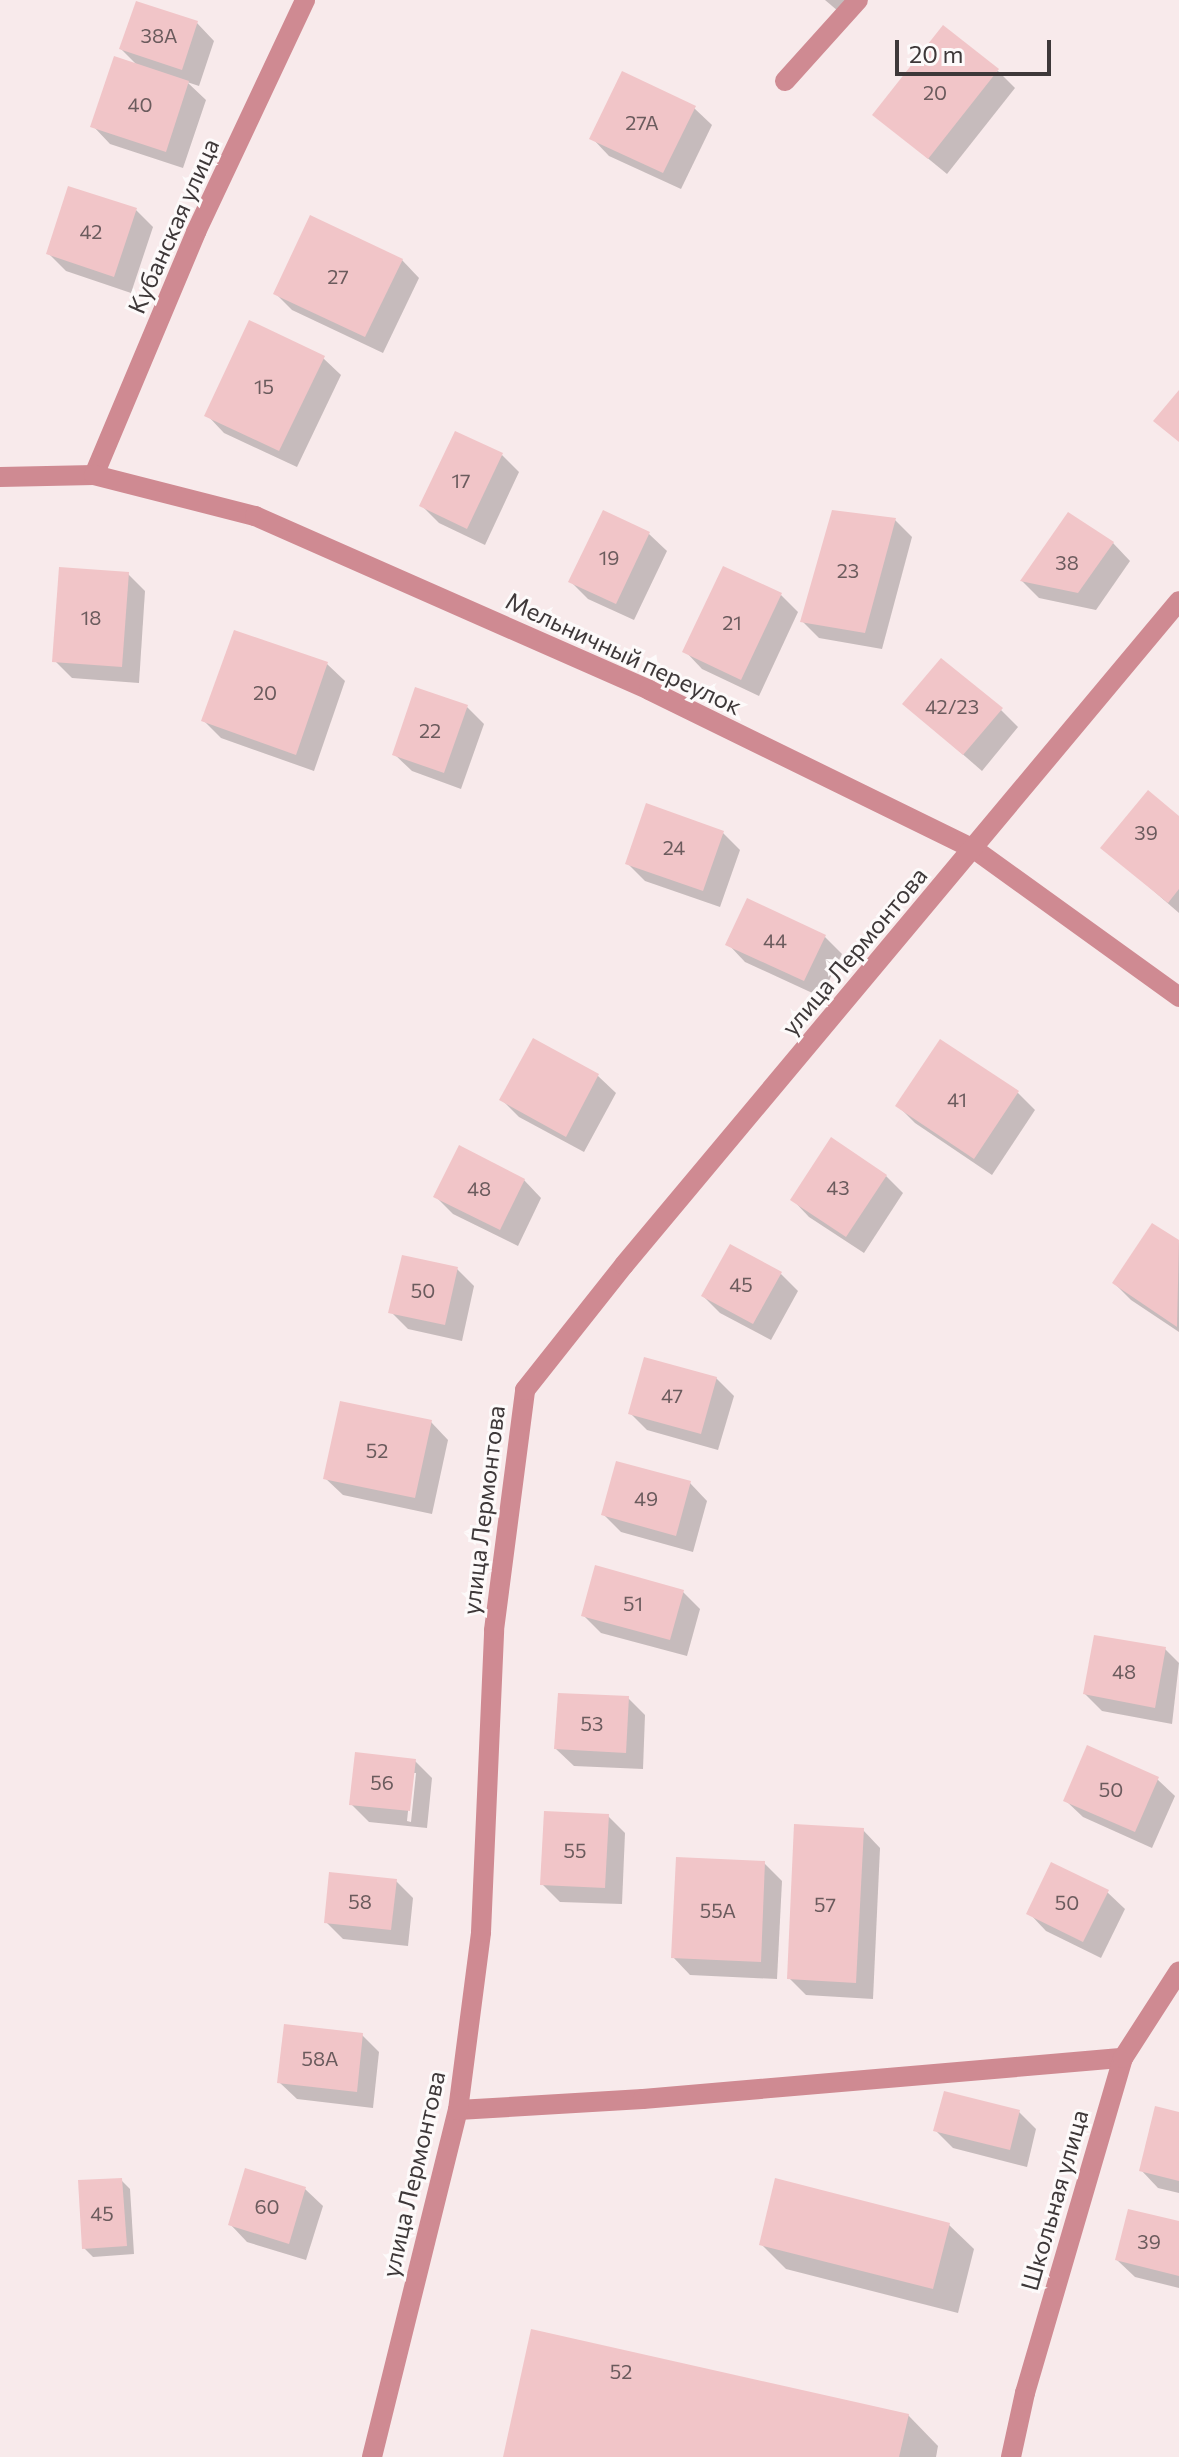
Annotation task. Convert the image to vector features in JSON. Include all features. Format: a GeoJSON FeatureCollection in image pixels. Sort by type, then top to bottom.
{"type":"FeatureCollection","features":[{"type":"Feature","properties":{"kind":"street","name":"Кубанская улица"},"geometry":{"type":"LineString","coordinates":[[94,475],[196,232],[305,0]]}},
{"type":"Feature","properties":{"kind":"street"},"geometry":{"type":"LineString","coordinates":[[785,81],[858,0]]}},
{"type":"Feature","properties":{"kind":"street","name":"Мельничный переулок"},"geometry":{"type":"LineString","coordinates":[[0,477],[94,475],[255,516],[649,690],[974,849],[1179,997]]}},
{"type":"Feature","properties":{"kind":"street","name":"улица Лермонтова"},"geometry":{"type":"LineString","coordinates":[[372,2457],[458,2110],[481,1932],[494,1630],[525,1390],[624,1265],[1179,601]]}},
{"type":"Feature","properties":{"kind":"street","name":"Школьная улица"},"geometry":{"type":"LineString","coordinates":[[1011,2457],[1025,2393],[1123,2058],[1179,1971]]}},
{"type":"Feature","properties":{"kind":"street"},"geometry":{"type":"LineString","coordinates":[[458,2110],[643,2099],[1123,2058]]}},
{"type":"Feature","properties":{"kind":"building"},"geometry":{"type":"Polygon","coordinates":[[[136,1],[198,21],[182,70],[119,49],[136,1]]]}},
{"type":"Feature","properties":{"kind":"building"},"geometry":{"type":"Polygon","coordinates":[[[943,25],[999,69],[928,159],[872,115],[943,25]]]}},
{"type":"Feature","properties":{"kind":"building"},"geometry":{"type":"Polygon","coordinates":[[[114,56],[189,81],[166,152],[90,127],[114,56]]]}},
{"type":"Feature","properties":{"kind":"building"},"geometry":{"type":"Polygon","coordinates":[[[622,71],[696,106],[663,173],[589,139],[622,71]]]}},
{"type":"Feature","properties":{"kind":"building"},"geometry":{"type":"Polygon","coordinates":[[[68,186],[137,208],[114,277],[46,254],[68,186]]]}},
{"type":"Feature","properties":{"kind":"building"},"geometry":{"type":"Polygon","coordinates":[[[310,215],[403,259],[365,337],[273,294],[310,215]]]}},
{"type":"Feature","properties":{"kind":"building"},"geometry":{"type":"Polygon","coordinates":[[[249,320],[325,356],[279,451],[204,416],[249,320]]]}},
{"type":"Feature","properties":{"kind":"building"},"geometry":{"type":"Polygon","coordinates":[[[1179,390],[1179,442],[1153,421],[1179,390]]]}},
{"type":"Feature","properties":{"kind":"building"},"geometry":{"type":"Polygon","coordinates":[[[455,431],[503,453],[467,529],[419,506],[455,431]]]}},
{"type":"Feature","properties":{"kind":"building"},"geometry":{"type":"Polygon","coordinates":[[[603,510],[650,532],[616,604],[568,582],[603,510]]]}},
{"type":"Feature","properties":{"kind":"building"},"geometry":{"type":"Polygon","coordinates":[[[832,510],[896,518],[865,633],[800,622],[832,510]]]}},
{"type":"Feature","properties":{"kind":"building"},"geometry":{"type":"Polygon","coordinates":[[[1068,512],[1114,542],[1078,593],[1020,581],[1068,512]]]}},
{"type":"Feature","properties":{"kind":"building"},"geometry":{"type":"Polygon","coordinates":[[[723,566],[782,593],[741,680],[682,652],[723,566]]]}},
{"type":"Feature","properties":{"kind":"building"},"geometry":{"type":"Polygon","coordinates":[[[59,567],[129,572],[122,667],[52,662],[59,567]]]}},
{"type":"Feature","properties":{"kind":"building"},"geometry":{"type":"Polygon","coordinates":[[[234,630],[328,662],[296,755],[201,721],[234,630]]]}},
{"type":"Feature","properties":{"kind":"building"},"geometry":{"type":"Polygon","coordinates":[[[941,658],[1003,708],[963,755],[902,704],[941,658]]]}},
{"type":"Feature","properties":{"kind":"building"},"geometry":{"type":"Polygon","coordinates":[[[415,687],[468,705],[444,773],[392,755],[415,687]]]}},
{"type":"Feature","properties":{"kind":"building"},"geometry":{"type":"Polygon","coordinates":[[[1148,790],[1179,816],[1179,889],[1168,903],[1100,848],[1148,790]]]}},
{"type":"Feature","properties":{"kind":"building"},"geometry":{"type":"Polygon","coordinates":[[[646,803],[724,831],[703,891],[625,864],[646,803]]]}},
{"type":"Feature","properties":{"kind":"building"},"geometry":{"type":"Polygon","coordinates":[[[747,898],[826,935],[804,981],[725,945],[747,898]]]}},
{"type":"Feature","properties":{"kind":"building"},"geometry":{"type":"Polygon","coordinates":[[[533,1038],[599,1074],[566,1137],[499,1100],[533,1038]]]}},
{"type":"Feature","properties":{"kind":"building"},"geometry":{"type":"Polygon","coordinates":[[[940,1039],[1019,1091],[974,1159],[895,1106],[940,1039]]]}},
{"type":"Feature","properties":{"kind":"building"},"geometry":{"type":"Polygon","coordinates":[[[831,1137],[887,1175],[846,1237],[790,1200],[831,1137]]]}},
{"type":"Feature","properties":{"kind":"building"},"geometry":{"type":"Polygon","coordinates":[[[459,1145],[525,1179],[500,1230],[433,1197],[459,1145]]]}},
{"type":"Feature","properties":{"kind":"building"},"geometry":{"type":"Polygon","coordinates":[[[1152,1223],[1179,1240],[1177,1327],[1112,1283],[1152,1223]]]}},
{"type":"Feature","properties":{"kind":"building"},"geometry":{"type":"Polygon","coordinates":[[[730,1244],[782,1272],[753,1324],[701,1296],[730,1244]]]}},
{"type":"Feature","properties":{"kind":"building"},"geometry":{"type":"Polygon","coordinates":[[[402,1255],[458,1267],[445,1325],[388,1313],[402,1255]]]}},
{"type":"Feature","properties":{"kind":"building"},"geometry":{"type":"Polygon","coordinates":[[[644,1357],[717,1377],[701,1434],[628,1414],[644,1357]]]}},
{"type":"Feature","properties":{"kind":"building"},"geometry":{"type":"Polygon","coordinates":[[[340,1401],[432,1420],[415,1498],[323,1479],[340,1401]]]}},
{"type":"Feature","properties":{"kind":"building"},"geometry":{"type":"Polygon","coordinates":[[[616,1461],[691,1481],[676,1536],[601,1515],[616,1461]]]}},
{"type":"Feature","properties":{"kind":"building"},"geometry":{"type":"Polygon","coordinates":[[[595,1565],[684,1590],[670,1640],[581,1616],[595,1565]]]}},
{"type":"Feature","properties":{"kind":"building"},"geometry":{"type":"Polygon","coordinates":[[[1094,1635],[1166,1647],[1155,1708],[1083,1694],[1094,1635]]]}},
{"type":"Feature","properties":{"kind":"building"},"geometry":{"type":"Polygon","coordinates":[[[558,1693],[629,1696],[626,1753],[554,1749],[558,1693]]]}},
{"type":"Feature","properties":{"kind":"building"},"geometry":{"type":"Polygon","coordinates":[[[1087,1745],[1159,1777],[1135,1832],[1063,1801],[1087,1745]]]}},
{"type":"Feature","properties":{"kind":"building"},"geometry":{"type":"Polygon","coordinates":[[[355,1752],[416,1759],[410,1811],[349,1805],[355,1752]]]}},
{"type":"Feature","properties":{"kind":"building"},"geometry":{"type":"Polygon","coordinates":[[[544,1811],[609,1814],[605,1888],[540,1885],[544,1811]]]}},
{"type":"Feature","properties":{"kind":"building"},"geometry":{"type":"Polygon","coordinates":[[[794,1824],[864,1828],[856,1983],[787,1979],[794,1824]]]}},
{"type":"Feature","properties":{"kind":"building"},"geometry":{"type":"Polygon","coordinates":[[[676,1857],[765,1861],[761,1962],[671,1958],[676,1857]]]}},
{"type":"Feature","properties":{"kind":"building"},"geometry":{"type":"Polygon","coordinates":[[[1051,1862],[1109,1890],[1083,1942],[1026,1914],[1051,1862]]]}},
{"type":"Feature","properties":{"kind":"building"},"geometry":{"type":"Polygon","coordinates":[[[329,1872],[397,1879],[391,1930],[324,1923],[329,1872]]]}},
{"type":"Feature","properties":{"kind":"building"},"geometry":{"type":"Polygon","coordinates":[[[284,2024],[363,2033],[357,2092],[277,2083],[284,2024]]]}},
{"type":"Feature","properties":{"kind":"building"},"geometry":{"type":"Polygon","coordinates":[[[944,2091],[1020,2110],[1010,2150],[933,2131],[944,2091]]]}},
{"type":"Feature","properties":{"kind":"building"},"geometry":{"type":"Polygon","coordinates":[[[1155,2106],[1179,2112],[1179,2181],[1139,2171],[1155,2106]]]}},
{"type":"Feature","properties":{"kind":"building"},"geometry":{"type":"Polygon","coordinates":[[[245,2168],[306,2187],[289,2244],[228,2225],[245,2168]]]}},
{"type":"Feature","properties":{"kind":"building"},"geometry":{"type":"Polygon","coordinates":[[[122,2178],[127,2246],[82,2249],[78,2180],[122,2178]]]}},
{"type":"Feature","properties":{"kind":"building"},"geometry":{"type":"Polygon","coordinates":[[[775,2178],[950,2223],[933,2289],[759,2245],[775,2178]]]}},
{"type":"Feature","properties":{"kind":"building"},"geometry":{"type":"Polygon","coordinates":[[[1128,2209],[1179,2221],[1179,2276],[1115,2260],[1128,2209]]]}},
{"type":"Feature","properties":{"kind":"building"},"geometry":{"type":"Polygon","coordinates":[[[531,2329],[909,2414],[899,2457],[503,2457],[531,2329]]]}}]}
